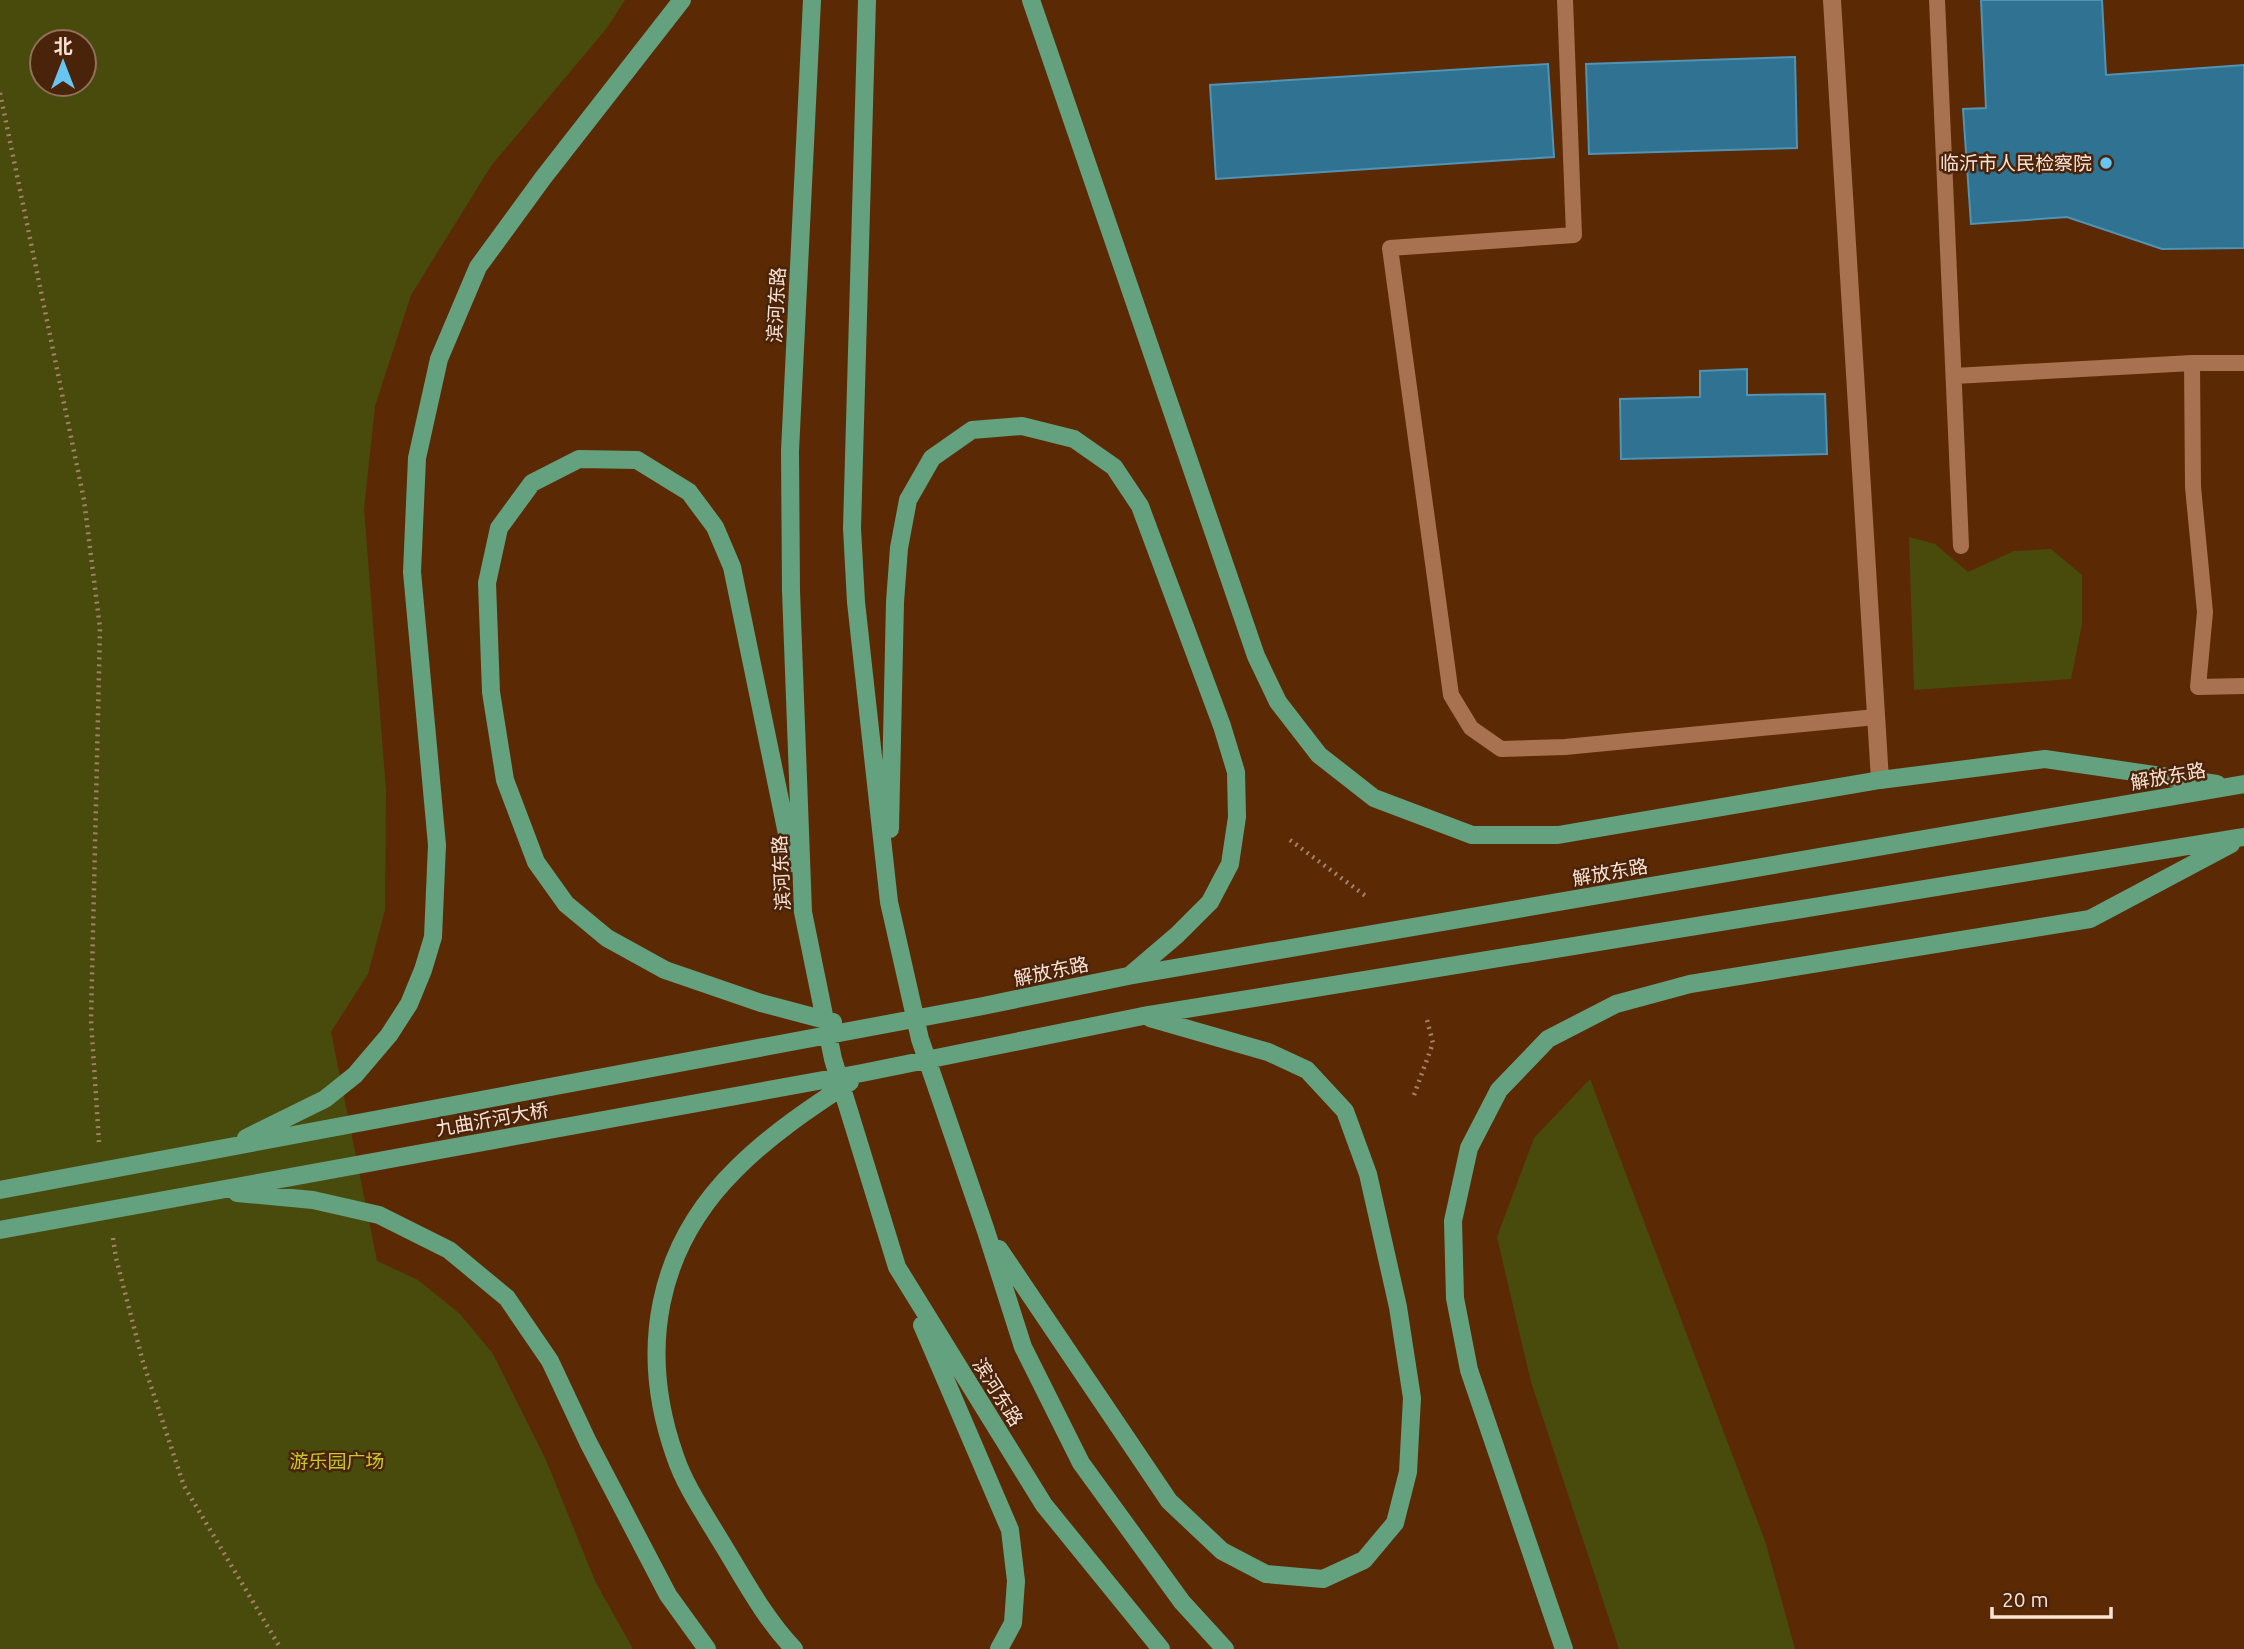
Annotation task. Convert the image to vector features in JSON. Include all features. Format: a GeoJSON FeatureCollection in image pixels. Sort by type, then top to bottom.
{"type":"FeatureCollection","features":[{"type":"Feature","properties":{"kind":"main road"},"geometry":{"type":"LineString","coordinates":[[225,1149],[325,1099],[355,1075],[389,1035],[409,1004],[423,970],[433,937],[437,845],[412,572],[417,458],[439,359],[478,267],[543,178],[682,0]]}},
{"type":"Feature","properties":{"kind":"main road","name":"滨河东路"},"geometry":{"type":"LineString","coordinates":[[812,0],[790,451],[791,591],[803,912],[833,1059],[897,1267],[1044,1505],[1161,1649]]}},
{"type":"Feature","properties":{"kind":"main road","name":"滨河东路"},"geometry":{"type":"LineString","coordinates":[[867,0],[852,528],[856,602],[889,902],[920,1039],[1023,1347],[1081,1463],[1182,1602],[1225,1649]]}},
{"type":"Feature","properties":{"kind":"main road"},"geometry":{"type":"LineString","coordinates":[[1031,0],[1256,656],[1278,702],[1319,755],[1374,798],[1472,835],[1558,835],[1880,780],[2045,759],[2239,785]]}},
{"type":"Feature","properties":{"kind":"main road"},"geometry":{"type":"LineString","coordinates":[[889,902],[895,602],[899,548],[908,500],[932,458],[972,429],[1022,426],[1074,439],[1114,467],[1140,506],[1222,726],[1236,772],[1237,817],[1230,864],[1210,902],[1177,935],[1128,976]]}},
{"type":"Feature","properties":{"kind":"main road"},"geometry":{"type":"LineString","coordinates":[[803,912],[732,567],[715,527],[689,492],[637,460],[579,459],[531,483],[499,528],[487,583],[491,692],[505,780],[536,862],[565,904],[607,938],[665,970],[761,1003],[860,1029]]}},
{"type":"Feature","properties":{"kind":"main road","name":"解放东路"},"geometry":{"type":"LineString","coordinates":[[983,1006],[1128,976],[2239,785]]}},
{"type":"Feature","properties":{"kind":"main road"},"geometry":{"type":"LineString","coordinates":[[1143,1016],[2244,837]]}},
{"type":"Feature","properties":{"kind":"main road"},"geometry":{"type":"LineString","coordinates":[[1564,1649],[1469,1370],[1455,1298],[1453,1221],[1469,1148],[1499,1090],[1548,1039],[1616,1004],[1690,984],[2090,919],[2244,837]]}},
{"type":"Feature","properties":{"kind":"main road","name":"九曲沂河大桥"},"geometry":{"type":"LineString","coordinates":[[0,1190],[983,1006]]}},
{"type":"Feature","properties":{"kind":"main road"},"geometry":{"type":"LineString","coordinates":[[986,1231],[1169,1502],[1222,1551],[1266,1574],[1323,1580],[1364,1560],[1395,1523],[1408,1472],[1412,1398],[1398,1307],[1368,1174],[1345,1111],[1307,1070],[1297,1065],[1268,1052],[1143,1016]]}},
{"type":"Feature","properties":{"kind":"main road","name":"九曲沂河大桥"},"geometry":{"type":"LineString","coordinates":[[0,1230],[862,1073],[1143,1016]]}},
{"type":"Feature","properties":{"kind":"main road"},"geometry":{"type":"LineString","coordinates":[[794,1649],[763,1609],[720,1540],[676,1458],[660,1405],[656,1359],[661,1298],[676,1253],[699,1213],[736,1169],[793,1120],[862,1073]]}},
{"type":"Feature","properties":{"kind":"main road"},"geometry":{"type":"LineString","coordinates":[[213,1191],[313,1200],[379,1215],[449,1250],[507,1298],[550,1361],[588,1442],[668,1595],[707,1649]]}},
{"type":"Feature","properties":{"kind":"main road"},"geometry":{"type":"LineString","coordinates":[[897,1267],[1010,1530],[1016,1581],[1013,1623],[999,1649]]}},
{"type":"Feature","properties":{"kind":"street"},"geometry":{"type":"LineString","coordinates":[[1832,0],[1880,780]]}},
{"type":"Feature","properties":{"kind":"lane"},"geometry":{"type":"LineString","coordinates":[[1565,0],[1573,235],[1390,248],[1451,695],[1471,729],[1501,749],[1565,747],[1876,717]]}},
{"type":"Feature","properties":{"kind":"lane"},"geometry":{"type":"LineString","coordinates":[[1937,0],[1961,545]]}},
{"type":"Feature","properties":{"kind":"lane"},"geometry":{"type":"LineString","coordinates":[[1954,376],[2192,363],[2244,363]]}},
{"type":"Feature","properties":{"kind":"lane"},"geometry":{"type":"LineString","coordinates":[[2192,363],[2193,486],[2205,612],[2198,687],[2244,686]]}},
{"type":"Feature","properties":{"kind":"path"},"geometry":{"type":"LineString","coordinates":[[0,93],[84,500],[100,628],[91,1020],[101,1153]]}},
{"type":"Feature","properties":{"kind":"path"},"geometry":{"type":"LineString","coordinates":[[1290,840],[1367,897]]}},
{"type":"Feature","properties":{"kind":"path"},"geometry":{"type":"LineString","coordinates":[[1414,1095],[1433,1043],[1426,1016]]}},
{"type":"Feature","properties":{"kind":"path"},"geometry":{"type":"LineString","coordinates":[[112,1232],[116,1258],[144,1362],[184,1486],[281,1649]]}},
{"type":"Feature","properties":{"kind":"green space","name":"游乐园广场"},"geometry":{"type":"Polygon","coordinates":[[[0,0],[625,0],[606,29],[491,166],[411,295],[375,406],[364,509],[386,790],[385,910],[368,974],[331,1032],[377,1261],[418,1280],[460,1314],[493,1354],[546,1460],[595,1581],[633,1649],[0,1649],[0,0]]]}},
{"type":"Feature","properties":{"kind":"green space"},"geometry":{"type":"Polygon","coordinates":[[[1909,537],[1935,544],[1968,572],[2014,551],[2051,549],[2082,575],[2082,624],[2071,679],[1914,690],[1909,537]]]}},
{"type":"Feature","properties":{"kind":"green space"},"geometry":{"type":"Polygon","coordinates":[[[1590,1079],[1765,1541],[1795,1649],[1619,1649],[1531,1382],[1497,1237],[1534,1138],[1590,1079]]]}},
{"type":"Feature","properties":{"kind":"building","name":"临沂市人民检察院"},"geometry":{"type":"Polygon","coordinates":[[[1981,0],[2102,0],[2106,75],[2244,65],[2244,248],[2162,249],[2067,217],[1971,224],[1963,109],[1986,108],[1981,0]]]}},
{"type":"Feature","properties":{"kind":"building"},"geometry":{"type":"Polygon","coordinates":[[[1795,57],[1797,148],[1589,154],[1586,64],[1795,57]]]}},
{"type":"Feature","properties":{"kind":"building"},"geometry":{"type":"Polygon","coordinates":[[[1548,64],[1554,157],[1216,179],[1210,85],[1548,64]]]}},
{"type":"Feature","properties":{"kind":"building"},"geometry":{"type":"Polygon","coordinates":[[[1747,369],[1747,395],[1825,394],[1827,454],[1621,459],[1620,399],[1700,397],[1700,371],[1747,369]]]}},
{"type":"Feature","properties":{"kind":"place","name":"临沂市人民检察院"},"geometry":{"type":"Point","coordinates":[2106,163]}}]}
